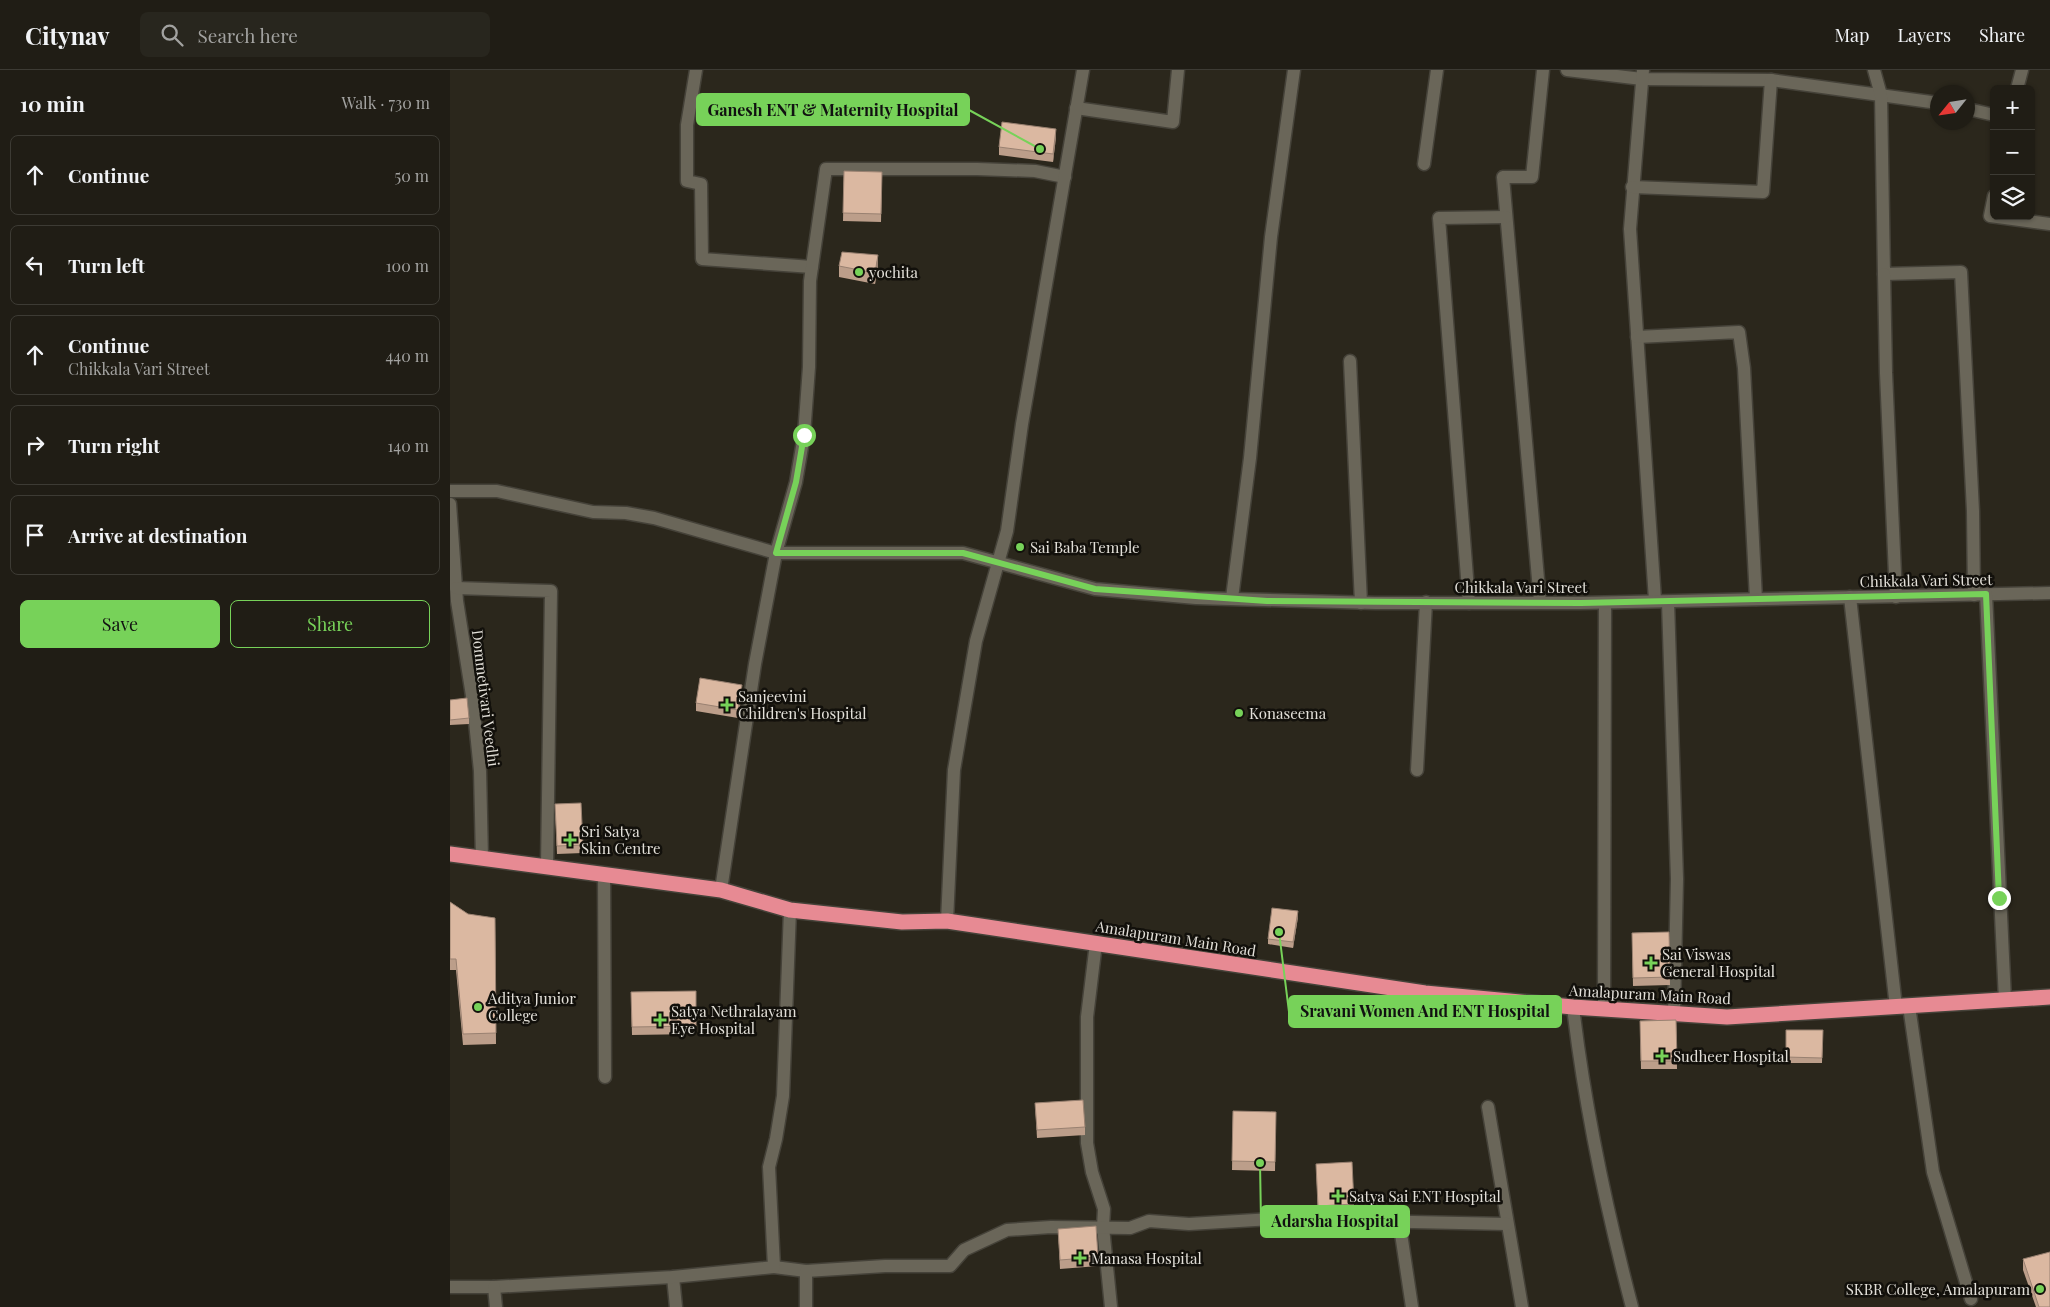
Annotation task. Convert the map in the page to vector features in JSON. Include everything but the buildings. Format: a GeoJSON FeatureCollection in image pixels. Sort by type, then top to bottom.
{"type":"FeatureCollection","features":[{"type":"Feature","properties":{"kind":"highway","name":"Amalapuram Main Road"},"geometry":{"type":"LineString","coordinates":[[450,854],[721,890],[790,910],[902,922],[947,921],[1425,993],[1573,1007],[1604,1007],[1727,1017],[2050,997]]}},
{"type":"Feature","properties":{"kind":"street"},"geometry":{"type":"LineString","coordinates":[[696,70],[687,125],[687,181],[701,184],[702,259],[812,267]]}},
{"type":"Feature","properties":{"kind":"street"},"geometry":{"type":"LineString","coordinates":[[947,921],[954,770],[976,642],[1007,531],[1022,424],[1083,70]]}},
{"type":"Feature","properties":{"kind":"street"},"geometry":{"type":"LineString","coordinates":[[1076,108],[1172,122],[1178,70]]}},
{"type":"Feature","properties":{"kind":"street"},"geometry":{"type":"LineString","coordinates":[[1232,598],[1250,458],[1270,237],[1294,70]]}},
{"type":"Feature","properties":{"kind":"street"},"geometry":{"type":"LineString","coordinates":[[1424,164],[1438,70]]}},
{"type":"Feature","properties":{"kind":"street"},"geometry":{"type":"LineString","coordinates":[[1540,602],[1503,177],[1532,177],[1543,70]]}},
{"type":"Feature","properties":{"kind":"street"},"geometry":{"type":"LineString","coordinates":[[1567,70],[1770,80],[1930,103]]}},
{"type":"Feature","properties":{"kind":"street"},"geometry":{"type":"LineString","coordinates":[[1874,70],[1881,95],[1886,373],[1896,597]]}},
{"type":"Feature","properties":{"kind":"street"},"geometry":{"type":"LineString","coordinates":[[2018,85],[2022,70]]}},
{"type":"Feature","properties":{"kind":"street"},"geometry":{"type":"LineString","coordinates":[[1643,75],[1632,186],[1630,229],[1650,501],[1655,600]]}},
{"type":"Feature","properties":{"kind":"street"},"geometry":{"type":"LineString","coordinates":[[1632,186],[1763,192],[1770,80]]}},
{"type":"Feature","properties":{"kind":"street"},"geometry":{"type":"LineString","coordinates":[[1975,111],[1990,114]]}},
{"type":"Feature","properties":{"kind":"street"},"geometry":{"type":"LineString","coordinates":[[721,890],[755,664],[776,553],[796,482],[804,435],[812,267],[826,170],[977,169],[1035,171],[1065,177]]}},
{"type":"Feature","properties":{"kind":"street"},"geometry":{"type":"LineString","coordinates":[[1469,603],[1439,218],[1506,217]]}},
{"type":"Feature","properties":{"kind":"street"},"geometry":{"type":"LineString","coordinates":[[2020,220],[2050,224]]}},
{"type":"Feature","properties":{"kind":"street"},"geometry":{"type":"LineString","coordinates":[[1884,274],[1961,272],[1973,512],[1980,595],[2005,1000]]}},
{"type":"Feature","properties":{"kind":"street"},"geometry":{"type":"LineString","coordinates":[[1637,337],[1739,332],[1744,368],[1756,599]]}},
{"type":"Feature","properties":{"kind":"street"},"geometry":{"type":"LineString","coordinates":[[1350,361],[1360,603]]}},
{"type":"Feature","properties":{"kind":"street","name":"Chikkala Vari Street"},"geometry":{"type":"LineString","coordinates":[[450,491],[497,491],[593,512],[626,513],[654,518],[776,553],[963,553],[1095,589],[1196,598],[1360,603],[1605,603],[1655,600],[1668,602],[2050,593]]}},
{"type":"Feature","properties":{"kind":"street","name":"Dommetivari Veedhi"},"geometry":{"type":"LineString","coordinates":[[450,504],[455,596],[473,702],[480,771],[482,859]]}},
{"type":"Feature","properties":{"kind":"street"},"geometry":{"type":"LineString","coordinates":[[455,596],[551,591],[547,867]]}},
{"type":"Feature","properties":{"kind":"street"},"geometry":{"type":"LineString","coordinates":[[1850,598],[1903,1006],[1933,1172],[1971,1299]]}},
{"type":"Feature","properties":{"kind":"street"},"geometry":{"type":"LineString","coordinates":[[1417,770],[1426,602]]}},
{"type":"Feature","properties":{"kind":"street"},"geometry":{"type":"LineString","coordinates":[[1668,602],[1678,879],[1674,1013]]}},
{"type":"Feature","properties":{"kind":"street"},"geometry":{"type":"LineString","coordinates":[[1604,1007],[1605,603]]}},
{"type":"Feature","properties":{"kind":"street"},"geometry":{"type":"LineString","coordinates":[[604,875],[605,1077]]}},
{"type":"Feature","properties":{"kind":"street"},"geometry":{"type":"LineString","coordinates":[[774,1267],[769,1167],[776,1140],[783,1096],[790,910]]}},
{"type":"Feature","properties":{"kind":"street"},"geometry":{"type":"LineString","coordinates":[[1096,944],[1086,1034],[1087,1143],[1092,1172],[1104,1209],[1103,1227],[1111,1307]]}},
{"type":"Feature","properties":{"kind":"street"},"geometry":{"type":"LineString","coordinates":[[1573,1007],[1580,1064],[1597,1163],[1632,1307]]}},
{"type":"Feature","properties":{"kind":"street"},"geometry":{"type":"LineString","coordinates":[[1488,1107],[1522,1307]]}},
{"type":"Feature","properties":{"kind":"street"},"geometry":{"type":"LineString","coordinates":[[450,1287],[494,1287],[672,1277],[774,1267],[806,1271],[885,1266],[950,1266],[964,1250],[1007,1230],[1051,1227],[1130,1228],[1149,1221],[1189,1224],[1272,1219],[1324,1221],[1399,1220],[1507,1224]]}},
{"type":"Feature","properties":{"kind":"street"},"geometry":{"type":"LineString","coordinates":[[1399,1220],[1412,1307]]}},
{"type":"Feature","properties":{"kind":"street"},"geometry":{"type":"LineString","coordinates":[[806,1271],[806,1307]]}},
{"type":"Feature","properties":{"kind":"street"},"geometry":{"type":"LineString","coordinates":[[672,1277],[676,1307]]}},
{"type":"Feature","properties":{"kind":"street"},"geometry":{"type":"LineString","coordinates":[[494,1287],[496,1307]]}},
{"type":"Feature","properties":{"kind":"place","name":"Ganesh ENT & Maternity Hospital"},"geometry":{"type":"Point","coordinates":[1040,149]}},
{"type":"Feature","properties":{"kind":"place","name":"yochita"},"geometry":{"type":"Point","coordinates":[859,272]}},
{"type":"Feature","properties":{"kind":"place","name":"Sai Baba Temple"},"geometry":{"type":"Point","coordinates":[1020,547]}},
{"type":"Feature","properties":{"kind":"place","name":"Sanjeevini Children's Hospital"},"geometry":{"type":"Point","coordinates":[727,705]}},
{"type":"Feature","properties":{"kind":"place","name":"Konaseema"},"geometry":{"type":"Point","coordinates":[1239,713]}},
{"type":"Feature","properties":{"kind":"place","name":"Sri Satya Skin Centre"},"geometry":{"type":"Point","coordinates":[570,840]}},
{"type":"Feature","properties":{"kind":"place","name":"Sravani Women And ENT Hospital"},"geometry":{"type":"Point","coordinates":[1279,932]}},
{"type":"Feature","properties":{"kind":"place","name":"Sai Viswas General Hospital"},"geometry":{"type":"Point","coordinates":[1651,963]}},
{"type":"Feature","properties":{"kind":"place","name":"Aditya Junior College"},"geometry":{"type":"Point","coordinates":[478,1007]}},
{"type":"Feature","properties":{"kind":"place","name":"Satya Nethralayam Eye Hospital"},"geometry":{"type":"Point","coordinates":[660,1020]}},
{"type":"Feature","properties":{"kind":"place","name":"Sudheer Hospital"},"geometry":{"type":"Point","coordinates":[1662,1056]}},
{"type":"Feature","properties":{"kind":"place","name":"Adarsha Hospital"},"geometry":{"type":"Point","coordinates":[1260,1163]}},
{"type":"Feature","properties":{"kind":"place","name":"Satya Sai ENT Hospital"},"geometry":{"type":"Point","coordinates":[1338,1196]}},
{"type":"Feature","properties":{"kind":"place","name":"Manasa Hospital"},"geometry":{"type":"Point","coordinates":[1080,1258]}},
{"type":"Feature","properties":{"kind":"place","name":"SKBR College, Amalapuram"},"geometry":{"type":"Point","coordinates":[2040,1289]}},
{"type":"Feature","properties":{"kind":"route"},"geometry":{"type":"LineString","coordinates":[[804,435],[796,482],[776,553],[963,553],[1095,589],[1125,590],[1196,598],[1232,598],[1267,601],[1581,603],[1986,594],[1999,898]]}}]}
